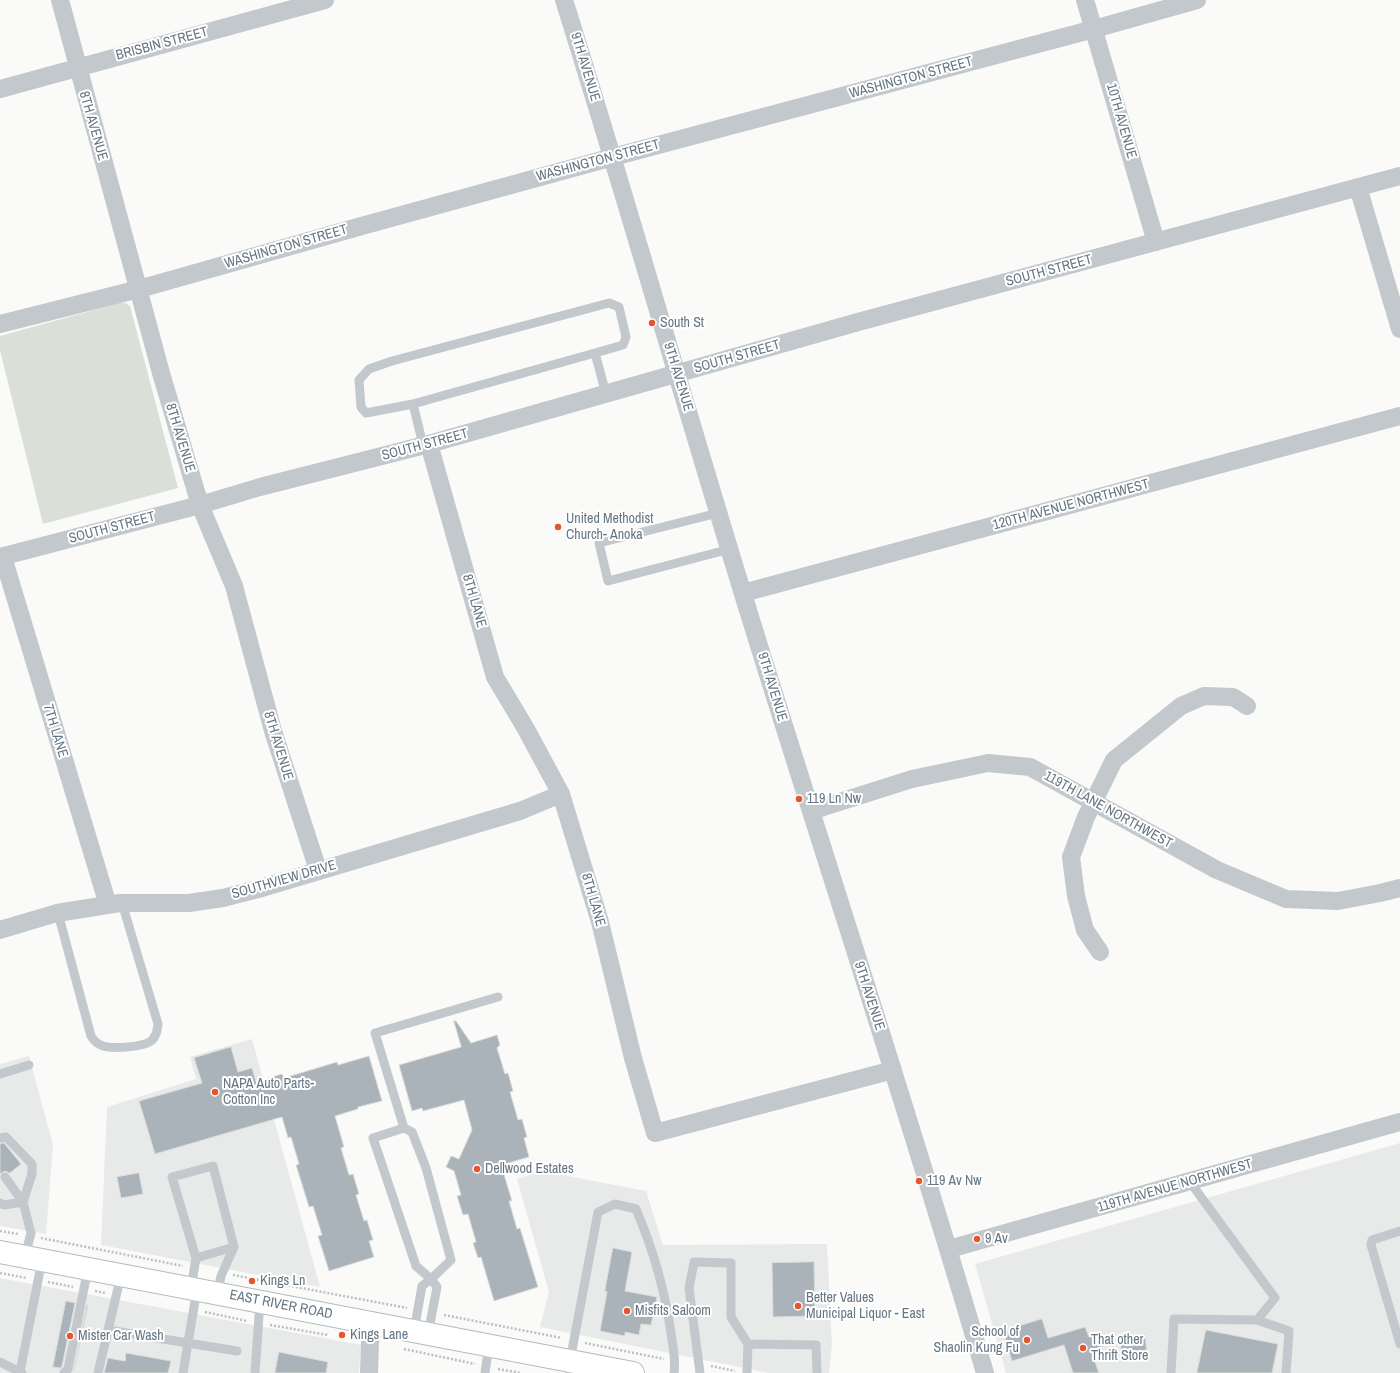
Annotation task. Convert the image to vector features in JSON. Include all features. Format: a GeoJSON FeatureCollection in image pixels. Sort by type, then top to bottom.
{"type":"FeatureCollection","features":[{"type":"Feature","properties":{"kind":"main road","name":"EAST RIVER ROAD"},"geometry":{"type":"LineString","coordinates":[[0,1252],[32,1251],[88,1268],[121,1275],[205,1282],[260,1301],[421,1333],[571,1358],[633,1373]]}},
{"type":"Feature","properties":{"kind":"street","name":"8TH AVENUE"},"geometry":{"type":"LineString","coordinates":[[60,0],[77,68],[161,373],[200,505],[234,586],[273,731],[318,870]]}},
{"type":"Feature","properties":{"kind":"street","name":"BRISBIN STREET"},"geometry":{"type":"LineString","coordinates":[[0,89],[325,0]]}},
{"type":"Feature","properties":{"kind":"street","name":"9TH AVENUE"},"geometry":{"type":"LineString","coordinates":[[564,0],[613,157],[718,513],[949,1249],[985,1373]]}},
{"type":"Feature","properties":{"kind":"street","name":"10TH AVENUE"},"geometry":{"type":"LineString","coordinates":[[1085,0],[1156,242]]}},
{"type":"Feature","properties":{"kind":"street","name":"WASHINGTON STREET"},"geometry":{"type":"LineString","coordinates":[[0,324],[139,289],[358,226],[1094,29],[1196,0]]}},
{"type":"Feature","properties":{"kind":"street","name":"SOUTH STREET"},"geometry":{"type":"LineString","coordinates":[[1,557],[200,505],[260,487],[426,445],[858,322],[1400,176]]}},
{"type":"Feature","properties":{"kind":"street"},"geometry":{"type":"LineString","coordinates":[[1358,187],[1400,329]]}},
{"type":"Feature","properties":{"kind":"street","name":"120TH AVENUE NORTHWEST"},"geometry":{"type":"LineString","coordinates":[[743,593],[1400,416]]}},
{"type":"Feature","properties":{"kind":"street","name":"8TH LANE"},"geometry":{"type":"LineString","coordinates":[[426,445],[495,678],[526,729],[561,794],[600,922],[633,1058],[655,1133],[893,1070]]}},
{"type":"Feature","properties":{"kind":"street","name":"7TH LANE"},"geometry":{"type":"LineString","coordinates":[[1,557],[115,904]]}},
{"type":"Feature","properties":{"kind":"street"},"geometry":{"type":"LineString","coordinates":[[1100,952],[1085,930],[1076,896],[1071,856],[1086,817],[1114,760],[1181,706],[1204,696],[1234,697],[1247,706]]}},
{"type":"Feature","properties":{"kind":"street","name":"119TH LANE NORTHWEST"},"geometry":{"type":"LineString","coordinates":[[811,811],[912,779],[988,763],[1030,767],[1217,870],[1286,899],[1338,901],[1400,888]]}},
{"type":"Feature","properties":{"kind":"street","name":"SOUTHVIEW DRIVE"},"geometry":{"type":"LineString","coordinates":[[0,930],[58,913],[115,904],[196,902],[258,889],[520,811],[561,794]]}},
{"type":"Feature","properties":{"kind":"street","name":"119TH AVENUE NORTHWEST"},"geometry":{"type":"LineString","coordinates":[[949,1249],[1400,1122]]}},
{"type":"Feature","properties":{"kind":"street"},"geometry":{"type":"LineString","coordinates":[[369,1373],[370,1343],[373,1323]]}},
{"type":"Feature","properties":{"kind":"lane"},"geometry":{"type":"LineString","coordinates":[[609,303],[619,307],[626,337],[623,345],[413,404],[366,413],[361,407],[359,380],[369,369],[392,361],[609,303]]}},
{"type":"Feature","properties":{"kind":"lane"},"geometry":{"type":"LineString","coordinates":[[595,353],[606,394]]}},
{"type":"Feature","properties":{"kind":"lane"},"geometry":{"type":"LineString","coordinates":[[413,404],[426,445]]}},
{"type":"Feature","properties":{"kind":"lane"},"geometry":{"type":"LineString","coordinates":[[718,513],[599,543],[608,581],[730,549]]}},
{"type":"Feature","properties":{"kind":"lane"},"geometry":{"type":"LineString","coordinates":[[58,913],[91,1036],[95,1042],[101,1046],[143,1045],[152,1040],[157,1034],[158,1024],[115,904]]}},
{"type":"Feature","properties":{"kind":"lane"},"geometry":{"type":"LineString","coordinates":[[404,1128],[375,1033],[498,997]]}},
{"type":"Feature","properties":{"kind":"lane"},"geometry":{"type":"LineString","coordinates":[[0,1074],[29,1065]]}},
{"type":"Feature","properties":{"kind":"lane"},"geometry":{"type":"LineString","coordinates":[[421,1333],[418,1310],[422,1286],[431,1279],[451,1260],[426,1168],[412,1132],[404,1128],[373,1138],[416,1266],[431,1279],[437,1287],[432,1313],[421,1333]]}},
{"type":"Feature","properties":{"kind":"lane"},"geometry":{"type":"LineString","coordinates":[[0,1138],[6,1137],[32,1164],[32,1174],[23,1202]]}},
{"type":"Feature","properties":{"kind":"lane"},"geometry":{"type":"LineString","coordinates":[[205,1282],[196,1258],[172,1177],[213,1166],[234,1247]]}},
{"type":"Feature","properties":{"kind":"lane"},"geometry":{"type":"LineString","coordinates":[[0,1362],[21,1372],[32,1251],[31,1233],[23,1202],[5,1177]]}},
{"type":"Feature","properties":{"kind":"lane"},"geometry":{"type":"LineString","coordinates":[[1190,1182],[1275,1298],[1257,1320]]}},
{"type":"Feature","properties":{"kind":"lane"},"geometry":{"type":"LineString","coordinates":[[0,1204],[4,1205],[23,1202]]}},
{"type":"Feature","properties":{"kind":"lane"},"geometry":{"type":"LineString","coordinates":[[571,1358],[598,1212],[615,1204],[636,1210],[648,1237],[667,1307],[676,1362],[674,1373]]}},
{"type":"Feature","properties":{"kind":"lane"},"geometry":{"type":"LineString","coordinates":[[1400,1231],[1372,1240],[1371,1245],[1400,1344]]}},
{"type":"Feature","properties":{"kind":"lane"},"geometry":{"type":"LineString","coordinates":[[196,1258],[234,1247]]}},
{"type":"Feature","properties":{"kind":"lane"},"geometry":{"type":"LineString","coordinates":[[183,1373],[188,1343],[205,1282],[234,1247]]}},
{"type":"Feature","properties":{"kind":"lane"},"geometry":{"type":"LineString","coordinates":[[700,1373],[689,1288],[694,1262],[731,1263],[731,1317],[748,1344],[747,1373]]}},
{"type":"Feature","properties":{"kind":"lane"},"geometry":{"type":"LineString","coordinates":[[64,1373],[68,1369],[88,1268]]}},
{"type":"Feature","properties":{"kind":"lane"},"geometry":{"type":"LineString","coordinates":[[98,1373],[121,1275]]}},
{"type":"Feature","properties":{"kind":"lane"},"geometry":{"type":"LineString","coordinates":[[255,1373],[260,1301]]}},
{"type":"Feature","properties":{"kind":"lane"},"geometry":{"type":"LineString","coordinates":[[1171,1373],[1174,1319],[1257,1320],[1289,1331],[1286,1373]]}},
{"type":"Feature","properties":{"kind":"lane"},"geometry":{"type":"LineString","coordinates":[[108,1330],[237,1352]]}},
{"type":"Feature","properties":{"kind":"lane"},"geometry":{"type":"LineString","coordinates":[[748,1344],[816,1345],[817,1373]]}},
{"type":"Feature","properties":{"kind":"lane"},"geometry":{"type":"LineString","coordinates":[[485,1373],[489,1345]]}},
{"type":"Feature","properties":{"kind":"path"},"geometry":{"type":"LineString","coordinates":[[0,1231],[32,1251],[205,1282],[418,1310]]}},
{"type":"Feature","properties":{"kind":"path"},"geometry":{"type":"LineString","coordinates":[[432,1313],[571,1358],[676,1362]]}},
{"type":"Feature","properties":{"kind":"path"},"geometry":{"type":"LineString","coordinates":[[699,1363],[747,1373]]}},
{"type":"Feature","properties":{"kind":"shaded area"},"geometry":{"type":"Polygon","coordinates":[[[119,303],[126,303],[130,306],[178,488],[43,524],[0,350],[0,336],[119,303]]]}},
{"type":"Feature","properties":{"kind":"shaded area"},"geometry":{"type":"Polygon","coordinates":[[[252,1039],[320,1287],[101,1245],[107,1107],[196,1079],[190,1057],[252,1039]]]}},
{"type":"Feature","properties":{"kind":"shaded area"},"geometry":{"type":"Polygon","coordinates":[[[29,1056],[53,1145],[46,1234],[0,1226],[0,1064],[29,1056]]]}},
{"type":"Feature","properties":{"kind":"shaded area"},"geometry":{"type":"Polygon","coordinates":[[[1400,1143],[1400,1373],[1006,1373],[975,1264],[1400,1143]]]}},
{"type":"Feature","properties":{"kind":"shaded area"},"geometry":{"type":"Polygon","coordinates":[[[542,1171],[646,1191],[663,1245],[827,1244],[832,1344],[829,1373],[769,1373],[540,1327],[549,1292],[517,1179],[542,1171]]]}},
{"type":"Feature","properties":{"kind":"shaded area"},"geometry":{"type":"Polygon","coordinates":[[[0,1278],[361,1345],[359,1373],[0,1373],[0,1278]]]}},
{"type":"Feature","properties":{"kind":"building","name":"Dellwood Estates"},"geometry":{"type":"Polygon","coordinates":[[[454,1021],[456,1021],[471,1043],[497,1035],[500,1045],[497,1048],[505,1074],[508,1073],[513,1091],[510,1092],[518,1120],[522,1119],[527,1137],[524,1138],[529,1157],[508,1163],[503,1171],[512,1201],[509,1201],[517,1229],[520,1228],[538,1287],[494,1301],[481,1257],[478,1258],[473,1243],[476,1242],[468,1214],[463,1215],[457,1196],[461,1195],[454,1171],[446,1167],[451,1156],[459,1159],[472,1130],[464,1100],[423,1111],[422,1108],[412,1111],[399,1065],[461,1047],[454,1021]]]}},
{"type":"Feature","properties":{"kind":"building"},"geometry":{"type":"Polygon","coordinates":[[[231,1047],[238,1072],[252,1068],[256,1082],[282,1074],[284,1078],[337,1062],[338,1065],[369,1056],[382,1101],[358,1107],[358,1109],[335,1116],[344,1147],[341,1148],[349,1175],[353,1174],[359,1194],[356,1195],[364,1221],[367,1220],[373,1240],[369,1241],[374,1257],[329,1271],[318,1236],[322,1235],[313,1206],[309,1207],[296,1165],[299,1164],[291,1137],[288,1138],[282,1117],[155,1154],[139,1101],[202,1083],[194,1058],[231,1047]]]}},
{"type":"Feature","properties":{"kind":"building"},"geometry":{"type":"Polygon","coordinates":[[[4,1143],[21,1164],[10,1173],[5,1171],[0,1174],[0,1144],[4,1143]]]}},
{"type":"Feature","properties":{"kind":"building"},"geometry":{"type":"Polygon","coordinates":[[[139,1173],[143,1194],[121,1198],[117,1177],[139,1173]]]}},
{"type":"Feature","properties":{"kind":"building"},"geometry":{"type":"Polygon","coordinates":[[[613,1248],[632,1252],[625,1291],[657,1297],[651,1325],[641,1324],[639,1335],[625,1332],[625,1336],[600,1331],[607,1292],[605,1291],[613,1248]]]}},
{"type":"Feature","properties":{"kind":"building"},"geometry":{"type":"Polygon","coordinates":[[[814,1262],[815,1316],[773,1317],[772,1263],[814,1262]]]}},
{"type":"Feature","properties":{"kind":"building"},"geometry":{"type":"Polygon","coordinates":[[[66,1301],[75,1303],[62,1366],[61,1368],[53,1367],[66,1301]]]}},
{"type":"Feature","properties":{"kind":"building"},"geometry":{"type":"Polygon","coordinates":[[[87,1305],[88,1305],[74,1371],[87,1305]]]}},
{"type":"Feature","properties":{"kind":"building"},"geometry":{"type":"Polygon","coordinates":[[[1042,1319],[1048,1338],[1085,1327],[1089,1337],[1097,1335],[1105,1359],[1095,1362],[1099,1373],[1073,1373],[1064,1345],[1012,1361],[1003,1331],[1042,1319]]]}},
{"type":"Feature","properties":{"kind":"building"},"geometry":{"type":"Polygon","coordinates":[[[1206,1330],[1278,1344],[1272,1373],[1197,1373],[1206,1330]]]}},
{"type":"Feature","properties":{"kind":"building"},"geometry":{"type":"Polygon","coordinates":[[[1145,1334],[1147,1355],[1122,1358],[1120,1337],[1145,1334]]]}},
{"type":"Feature","properties":{"kind":"building"},"geometry":{"type":"Polygon","coordinates":[[[279,1352],[328,1362],[326,1373],[275,1373],[279,1352]]]}},
{"type":"Feature","properties":{"kind":"building"},"geometry":{"type":"Polygon","coordinates":[[[126,1353],[171,1361],[168,1373],[104,1373],[108,1358],[125,1361],[126,1353]]]}},
{"type":"Feature","properties":{"kind":"place","name":"South St"},"geometry":{"type":"Point","coordinates":[652,323]}},
{"type":"Feature","properties":{"kind":"place","name":"United Methodist Church- Anoka"},"geometry":{"type":"Point","coordinates":[558,527]}},
{"type":"Feature","properties":{"kind":"place","name":"119 Ln Nw"},"geometry":{"type":"Point","coordinates":[799,799]}},
{"type":"Feature","properties":{"kind":"place","name":"NAPA Auto Parts- Cotton Inc"},"geometry":{"type":"Point","coordinates":[215,1092]}},
{"type":"Feature","properties":{"kind":"place","name":"Dellwood Estates"},"geometry":{"type":"Point","coordinates":[477,1169]}},
{"type":"Feature","properties":{"kind":"place","name":"119 Av Nw"},"geometry":{"type":"Point","coordinates":[919,1181]}},
{"type":"Feature","properties":{"kind":"place","name":"9 Av"},"geometry":{"type":"Point","coordinates":[977,1239]}},
{"type":"Feature","properties":{"kind":"place","name":"Kings Ln"},"geometry":{"type":"Point","coordinates":[252,1281]}},
{"type":"Feature","properties":{"kind":"place","name":"Better Values Municipal Liquor - East"},"geometry":{"type":"Point","coordinates":[798,1306]}},
{"type":"Feature","properties":{"kind":"place","name":"Misfits Saloom"},"geometry":{"type":"Point","coordinates":[627,1311]}},
{"type":"Feature","properties":{"kind":"place","name":"Kings Lane"},"geometry":{"type":"Point","coordinates":[342,1335]}},
{"type":"Feature","properties":{"kind":"place","name":"Mister Car Wash"},"geometry":{"type":"Point","coordinates":[70,1336]}},
{"type":"Feature","properties":{"kind":"place","name":"School of Shaolin Kung Fu"},"geometry":{"type":"Point","coordinates":[1027,1340]}},
{"type":"Feature","properties":{"kind":"place","name":"That other Thrift Store"},"geometry":{"type":"Point","coordinates":[1083,1348]}}]}
